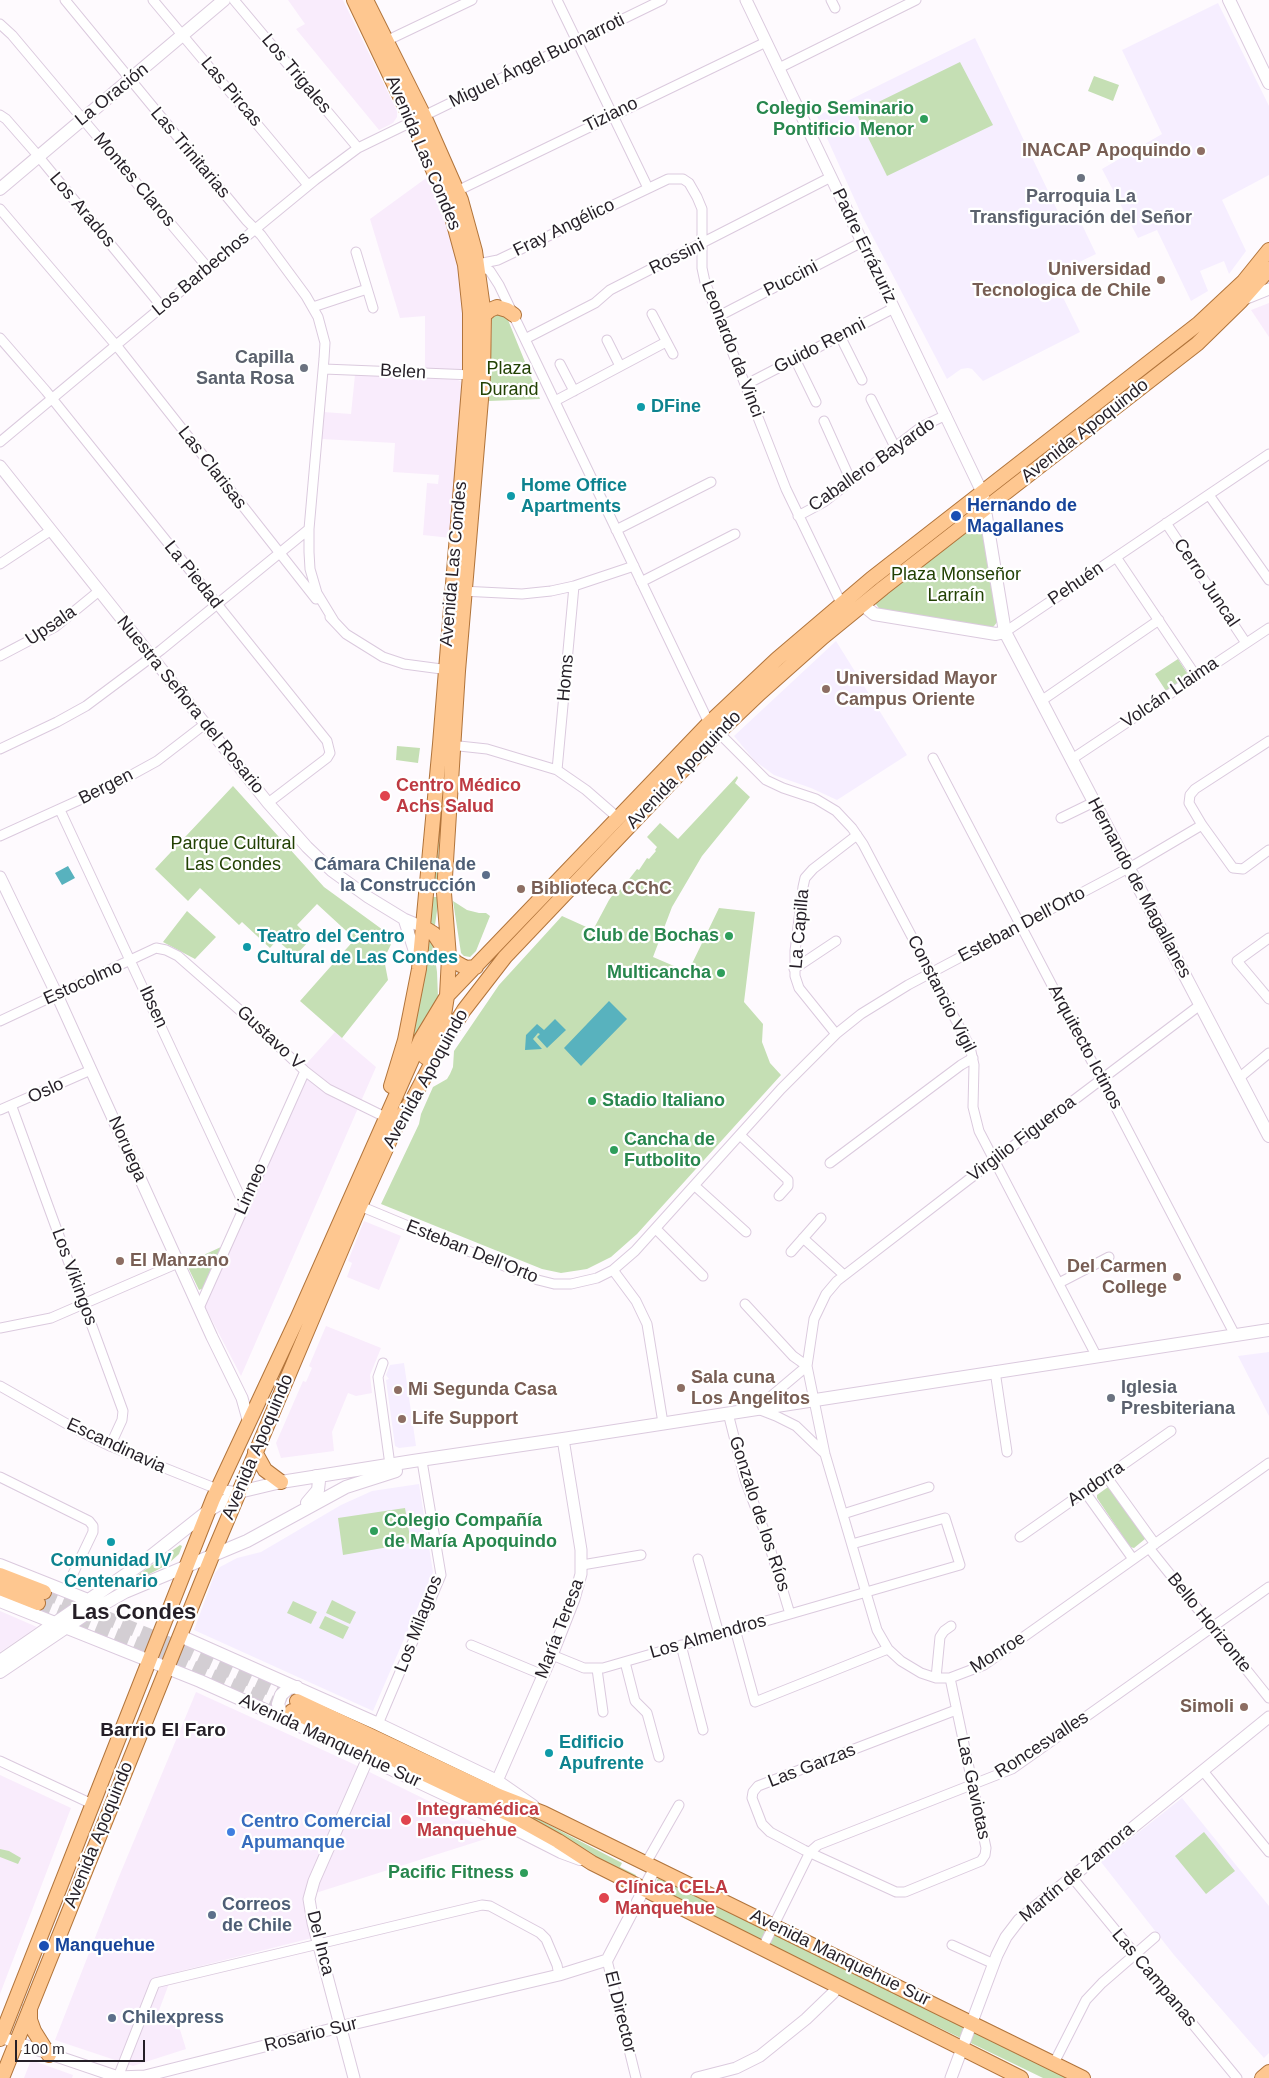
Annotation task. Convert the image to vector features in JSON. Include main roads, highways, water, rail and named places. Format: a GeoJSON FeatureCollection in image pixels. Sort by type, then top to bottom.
{"type":"FeatureCollection","features":[{"type":"Feature","properties":{"kind":"main road","name":"La Oración"},"geometry":{"type":"LineString","coordinates":[[0,189],[224,0]]}},
{"type":"Feature","properties":{"kind":"main road","name":"Avenida Las Condes"},"geometry":{"type":"LineString","coordinates":[[354,0],[457,191],[470,227],[478,264],[484,315],[476,376],[452,670],[440,744],[419,969],[405,1040],[373,1144]]}},
{"type":"Feature","properties":{"kind":"main road","name":"Avenida Las Condes"},"geometry":{"type":"LineString","coordinates":[[366,0],[386,42],[418,119],[449,206],[465,264],[476,376]]}},
{"type":"Feature","properties":{"kind":"main road"},"geometry":{"type":"LineString","coordinates":[[1229,0],[1269,83]]}},
{"type":"Feature","properties":{"kind":"main road","name":"Avenida Apoquindo"},"geometry":{"type":"LineString","coordinates":[[2,2078],[212,1556],[360,1206],[399,1120],[414,1097],[452,1027],[505,958],[713,728],[793,644],[871,579],[1176,342],[1225,300],[1249,275],[1269,250]]}},
{"type":"Feature","properties":{"kind":"main road","name":"Avenida Apoquindo"},"geometry":{"type":"LineString","coordinates":[[0,2038],[184,1567],[217,1489],[298,1317],[421,1039],[447,996],[617,818],[713,728],[760,693],[863,605],[1197,344],[1241,301],[1269,269]]}},
{"type":"Feature","properties":{"kind":"main road"},"geometry":{"type":"LineString","coordinates":[[484,315],[490,310],[497,308],[507,310],[514,315]]}},
{"type":"Feature","properties":{"kind":"main road"},"geometry":{"type":"LineString","coordinates":[[1169,366],[1175,352],[1176,342]]}},
{"type":"Feature","properties":{"kind":"main road","name":"Hernando de Magallanes"},"geometry":{"type":"LineString","coordinates":[[982,492],[1005,632],[1269,1136]]}},
{"type":"Feature","properties":{"kind":"main road"},"geometry":{"type":"LineString","coordinates":[[871,579],[862,596],[863,605],[874,614],[996,634],[1005,632]]}},
{"type":"Feature","properties":{"kind":"main road","name":"Avenida Las Condes"},"geometry":{"type":"LineString","coordinates":[[399,1120],[444,1015],[447,996],[449,957],[444,893],[454,745],[452,670]]}},
{"type":"Feature","properties":{"kind":"main road"},"geometry":{"type":"LineString","coordinates":[[424,926],[434,934],[449,957],[463,967],[476,967]]}},
{"type":"Feature","properties":{"kind":"main road"},"geometry":{"type":"LineString","coordinates":[[0,1672],[62,1625],[88,1600],[160,1551],[208,1511],[239,1492],[316,1476],[563,1440],[756,1408],[1269,1330]]}},
{"type":"Feature","properties":{"kind":"main road"},"geometry":{"type":"LineString","coordinates":[[255,1452],[265,1470],[281,1482]]}},
{"type":"Feature","properties":{"kind":"main road"},"geometry":{"type":"LineString","coordinates":[[0,1661],[62,1625],[125,1592],[270,1530],[346,1487],[415,1466],[422,1461]]}},
{"type":"Feature","properties":{"kind":"main road"},"geometry":{"type":"LineString","coordinates":[[294,1515],[318,1490],[319,1481],[316,1476]]}},
{"type":"Feature","properties":{"kind":"main road"},"geometry":{"type":"LineString","coordinates":[[0,1565],[88,1600]]}},
{"type":"Feature","properties":{"kind":"main road"},"geometry":{"type":"LineString","coordinates":[[0,1575],[41,1597],[0,1588]]}},
{"type":"Feature","properties":{"kind":"main road","name":"Avenida Manquehue Sur"},"geometry":{"type":"LineString","coordinates":[[0,1601],[167,1668],[292,1704],[378,1724],[497,1781],[543,1813]]}},
{"type":"Feature","properties":{"kind":"main road","name":"Avenida Manquehue Sur"},"geometry":{"type":"LineString","coordinates":[[180,1636],[292,1704],[368,1758],[561,1852],[592,1863]]}},
{"type":"Feature","properties":{"kind":"main road","name":"Avenida Manquehue Sur"},"geometry":{"type":"LineString","coordinates":[[292,1704],[499,1796],[543,1813],[1083,2078]]}},
{"type":"Feature","properties":{"kind":"main road","name":"Avenida Manquehue Sur"},"geometry":{"type":"LineString","coordinates":[[292,1704],[515,1817],[592,1863],[1021,2078]]}},
{"type":"Feature","properties":{"kind":"main road"},"geometry":{"type":"LineString","coordinates":[[30,2007],[30,2020],[34,2031],[49,2055]]}},
{"type":"Feature","properties":{"kind":"main road"},"geometry":{"type":"LineString","coordinates":[[1262,2078],[1269,2072]]}},
{"type":"Feature","properties":{"kind":"water"},"geometry":{"type":"Polygon","coordinates":[[[68,866],[75,878],[62,885],[55,873],[68,866]]]}},
{"type":"Feature","properties":{"kind":"water"},"geometry":{"type":"Polygon","coordinates":[[[609,1001],[627,1019],[581,1066],[564,1048],[609,1001]]]}},
{"type":"Feature","properties":{"kind":"water"},"geometry":{"type":"Polygon","coordinates":[[[555,1019],[566,1030],[547,1048],[537,1037],[540,1034],[538,1033],[533,1039],[542,1049],[525,1050],[526,1035],[537,1024],[544,1030],[555,1019]]]}},
{"type":"Feature","properties":{"kind":"tunnel"},"geometry":{"type":"LineString","coordinates":[[44,1592],[172,1645],[297,1701]]}},
{"type":"Feature","properties":{"kind":"tunnel"},"geometry":{"type":"LineString","coordinates":[[38,1603],[168,1656],[288,1710]]}},
{"type":"Feature","properties":{"kind":"place","name":"Colegio Seminario Pontificio Menor"},"geometry":{"type":"Point","coordinates":[924,119]}},
{"type":"Feature","properties":{"kind":"place","name":"INACAP Apoquindo"},"geometry":{"type":"Point","coordinates":[1201,151]}},
{"type":"Feature","properties":{"kind":"place","name":"Parroquia La Transfiguración del Señor"},"geometry":{"type":"Point","coordinates":[1081,178]}},
{"type":"Feature","properties":{"kind":"place","name":"Universidad Tecnologica de Chile"},"geometry":{"type":"Point","coordinates":[1161,280]}},
{"type":"Feature","properties":{"kind":"place","name":"Capilla Santa Rosa"},"geometry":{"type":"Point","coordinates":[304,368]}},
{"type":"Feature","properties":{"kind":"place","name":"DFine"},"geometry":{"type":"Point","coordinates":[641,407]}},
{"type":"Feature","properties":{"kind":"place","name":"Home Office Apartments"},"geometry":{"type":"Point","coordinates":[511,496]}},
{"type":"Feature","properties":{"kind":"place","name":"Hernando de Magallanes"},"geometry":{"type":"Point","coordinates":[956,516]}},
{"type":"Feature","properties":{"kind":"place","name":"Universidad Mayor Campus Oriente"},"geometry":{"type":"Point","coordinates":[826,689]}},
{"type":"Feature","properties":{"kind":"place","name":"Centro Médico Achs Salud"},"geometry":{"type":"Point","coordinates":[385,796]}},
{"type":"Feature","properties":{"kind":"place","name":"Cámara Chilena de la Construcción"},"geometry":{"type":"Point","coordinates":[486,875]}},
{"type":"Feature","properties":{"kind":"place","name":"Biblioteca CChC"},"geometry":{"type":"Point","coordinates":[521,889]}},
{"type":"Feature","properties":{"kind":"place","name":"Club de Bochas"},"geometry":{"type":"Point","coordinates":[729,936]}},
{"type":"Feature","properties":{"kind":"place","name":"Teatro del Centro Cultural de Las Condes"},"geometry":{"type":"Point","coordinates":[247,947]}},
{"type":"Feature","properties":{"kind":"place","name":"Multicancha"},"geometry":{"type":"Point","coordinates":[721,973]}},
{"type":"Feature","properties":{"kind":"place","name":"Stadio Italiano"},"geometry":{"type":"Point","coordinates":[592,1101]}},
{"type":"Feature","properties":{"kind":"place","name":"Cancha de Futbolito"},"geometry":{"type":"Point","coordinates":[614,1150]}},
{"type":"Feature","properties":{"kind":"place","name":"El Manzano"},"geometry":{"type":"Point","coordinates":[120,1261]}},
{"type":"Feature","properties":{"kind":"place","name":"Del Carmen College"},"geometry":{"type":"Point","coordinates":[1177,1277]}},
{"type":"Feature","properties":{"kind":"place","name":"Sala cuna Los Angelitos"},"geometry":{"type":"Point","coordinates":[681,1388]}},
{"type":"Feature","properties":{"kind":"place","name":"Mi Segunda Casa"},"geometry":{"type":"Point","coordinates":[398,1390]}},
{"type":"Feature","properties":{"kind":"place","name":"Iglesia Presbiteriana"},"geometry":{"type":"Point","coordinates":[1111,1398]}},
{"type":"Feature","properties":{"kind":"place","name":"Life Support"},"geometry":{"type":"Point","coordinates":[402,1419]}},
{"type":"Feature","properties":{"kind":"place","name":"Colegio Compañía de María Apoquindo"},"geometry":{"type":"Point","coordinates":[374,1531]}},
{"type":"Feature","properties":{"kind":"place","name":"Comunidad IV Centenario"},"geometry":{"type":"Point","coordinates":[111,1542]}},
{"type":"Feature","properties":{"kind":"place","name":"Simoli"},"geometry":{"type":"Point","coordinates":[1244,1707]}},
{"type":"Feature","properties":{"kind":"place","name":"Edificio Apufrente"},"geometry":{"type":"Point","coordinates":[549,1753]}},
{"type":"Feature","properties":{"kind":"place","name":"Integramédica Manquehue"},"geometry":{"type":"Point","coordinates":[406,1820]}},
{"type":"Feature","properties":{"kind":"place","name":"Centro Comercial Apumanque"},"geometry":{"type":"Point","coordinates":[231,1832]}},
{"type":"Feature","properties":{"kind":"place","name":"Pacific Fitness"},"geometry":{"type":"Point","coordinates":[524,1873]}},
{"type":"Feature","properties":{"kind":"place","name":"Clínica CELA Manquehue"},"geometry":{"type":"Point","coordinates":[604,1898]}},
{"type":"Feature","properties":{"kind":"place","name":"Correos de Chile"},"geometry":{"type":"Point","coordinates":[212,1915]}},
{"type":"Feature","properties":{"kind":"place","name":"Manquehue"},"geometry":{"type":"Point","coordinates":[44,1946]}},
{"type":"Feature","properties":{"kind":"place","name":"Chilexpress"},"geometry":{"type":"Point","coordinates":[112,2018]}},
{"type":"Feature","properties":{"kind":"district","name":"Las Condes"},"geometry":{"type":"Point","coordinates":[134,1613]}},
{"type":"Feature","properties":{"kind":"district","name":"Barrio El Faro"},"geometry":{"type":"Point","coordinates":[163,1731]}},
{"type":"Feature","properties":{"kind":"park label","name":"Plaza Durand"},"geometry":{"type":"Point","coordinates":[509,379]}},
{"type":"Feature","properties":{"kind":"park label","name":"Plaza Monseñor Larraín"},"geometry":{"type":"Point","coordinates":[956,585]}},
{"type":"Feature","properties":{"kind":"park label","name":"Parque Cultural Las Condes"},"geometry":{"type":"Point","coordinates":[233,854]}}]}
